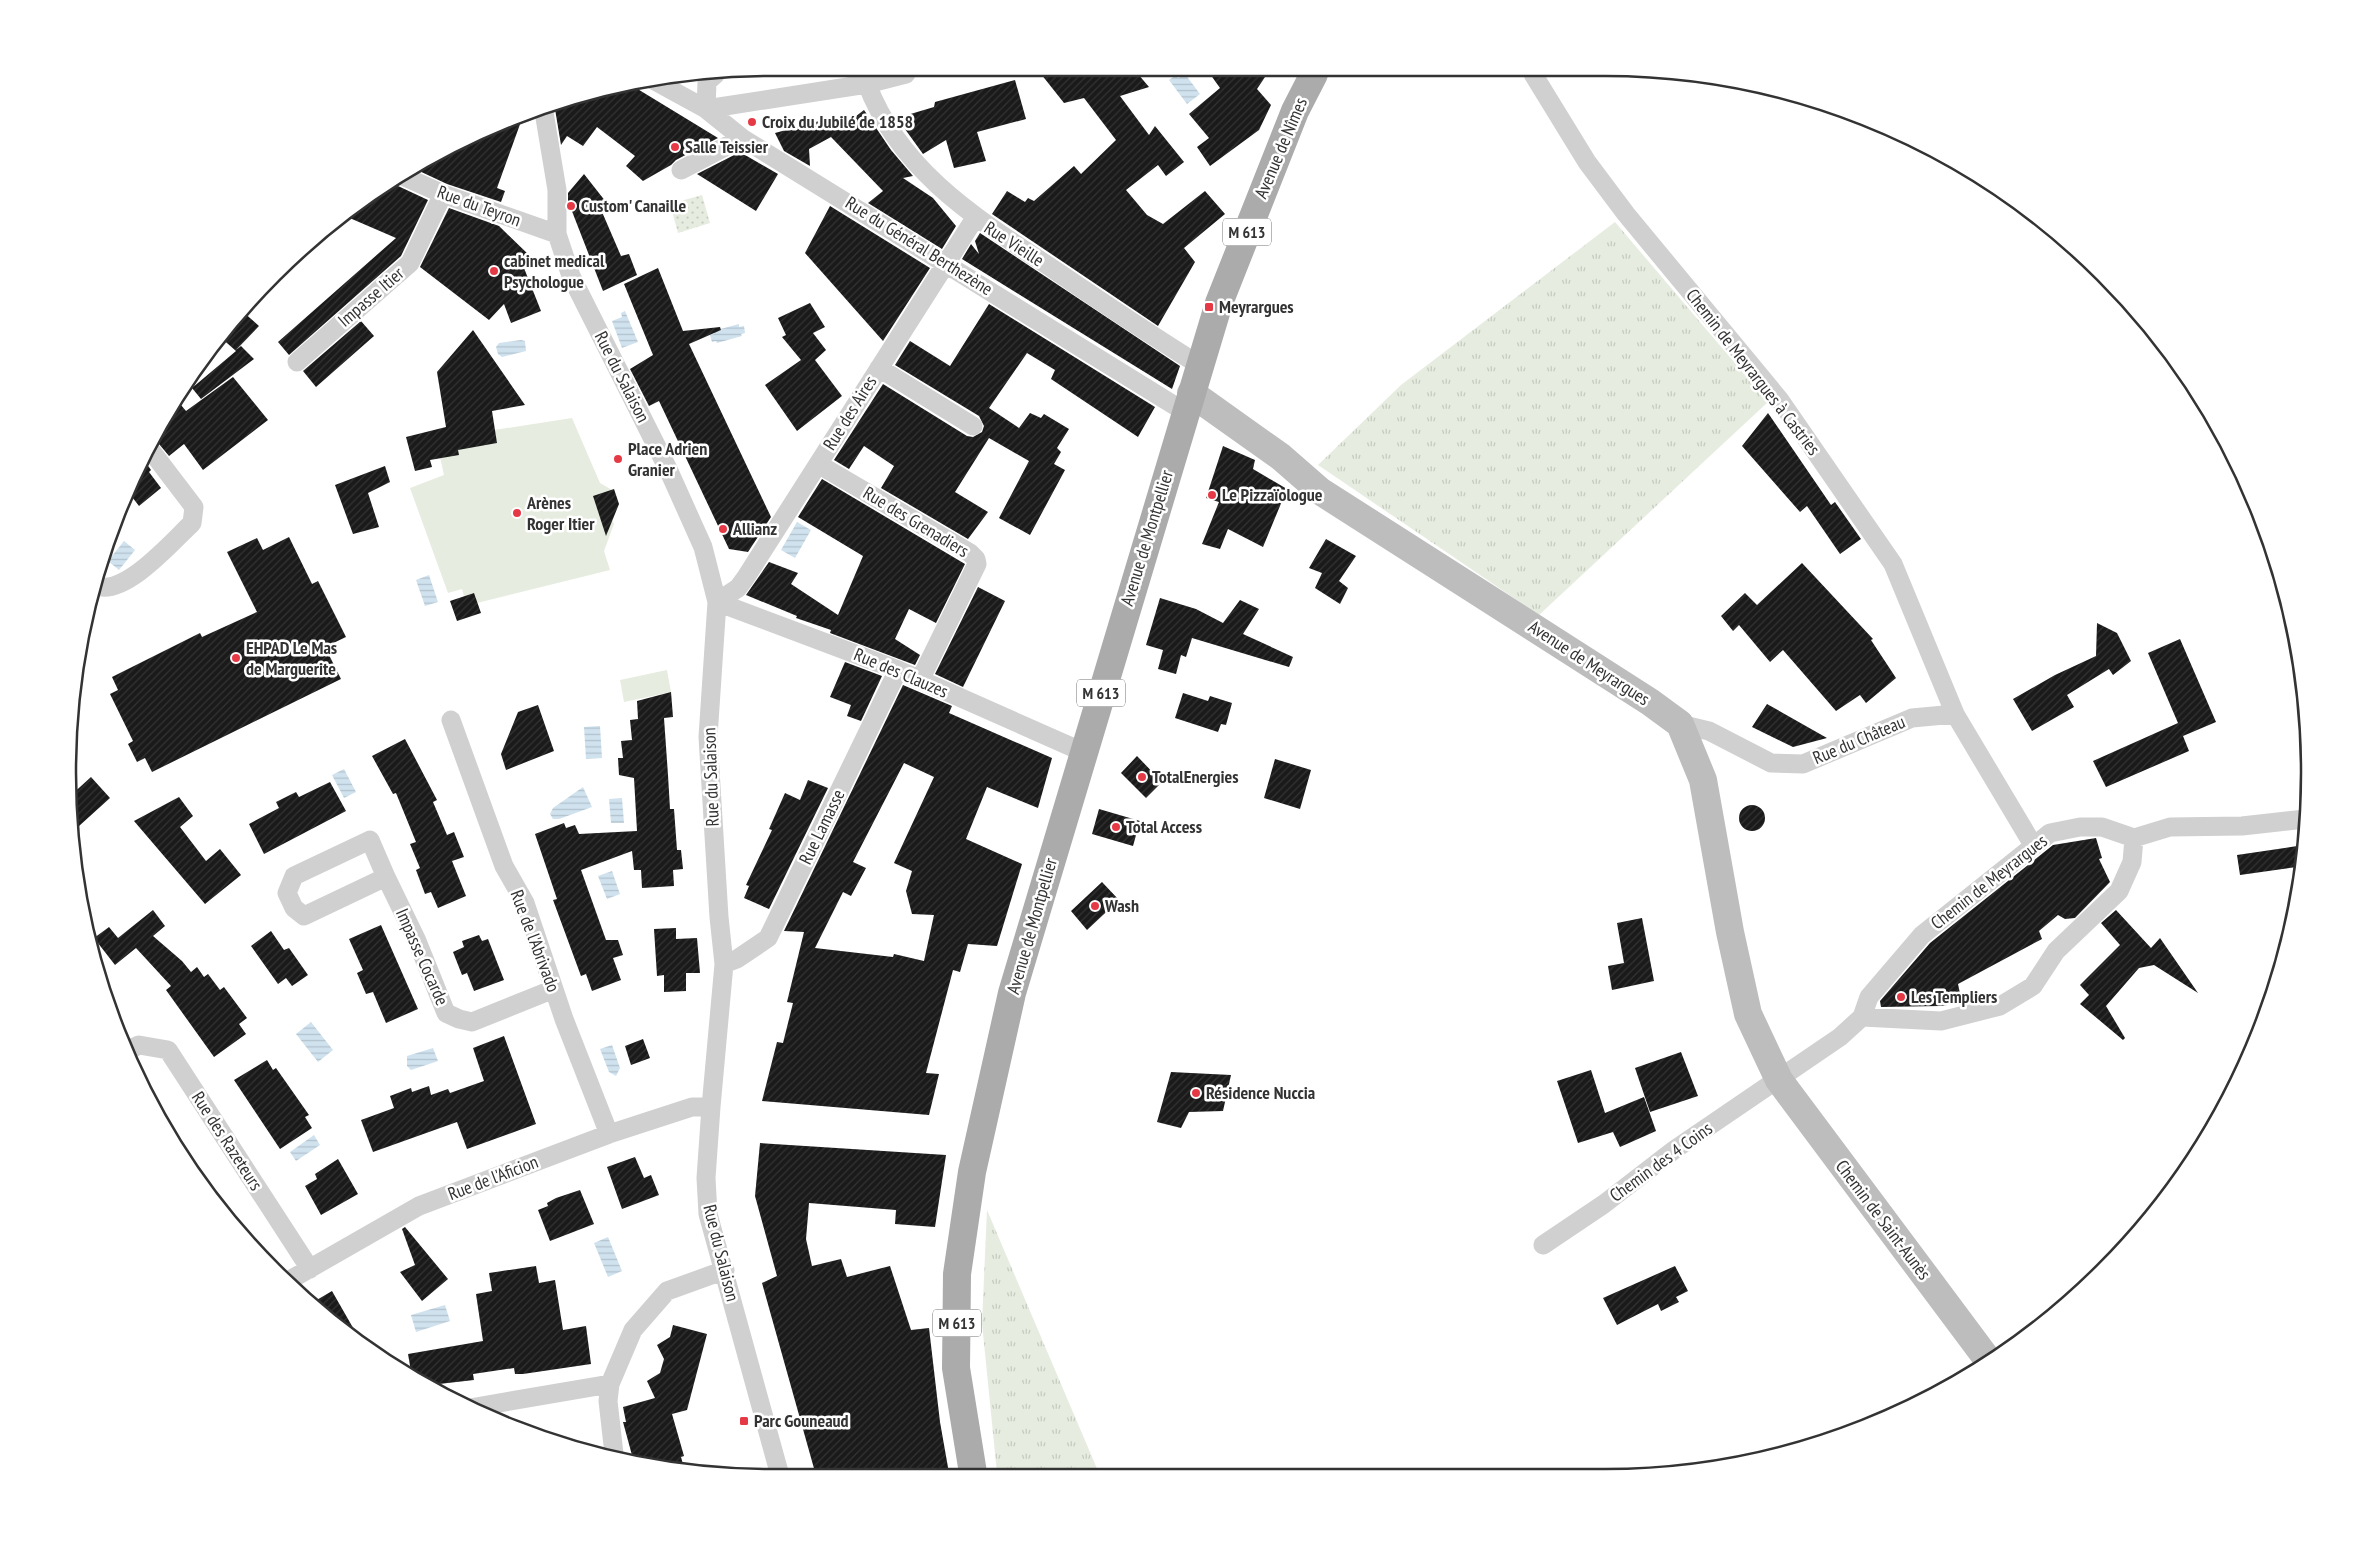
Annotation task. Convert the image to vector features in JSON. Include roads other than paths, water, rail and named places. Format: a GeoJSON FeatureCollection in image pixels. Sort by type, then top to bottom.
{"type":"FeatureCollection","features":[{"type":"Feature","properties":{"kind":"main road","name":"Avenue de Nîmes"},"geometry":{"type":"LineString","coordinates":[[1188,403],[1219,302],[1295,111],[1313,76]]}},
{"type":"Feature","properties":{"kind":"main road","name":"Avenue de Montpellier"},"geometry":{"type":"LineString","coordinates":[[972,1469],[956,1368],[957,1274],[972,1172],[1012,994],[1188,403]]}},
{"type":"Feature","properties":{"kind":"street"},"geometry":{"type":"LineString","coordinates":[[710,80],[707,82],[706,109],[840,81],[867,84],[898,76]]}},
{"type":"Feature","properties":{"kind":"street","name":"Chemin de Meyrargues à Castries"},"geometry":{"type":"LineString","coordinates":[[1534,76],[1587,162],[1626,214],[1778,399],[1893,564],[1955,714]]}},
{"type":"Feature","properties":{"kind":"street","name":"Rue Vieille"},"geometry":{"type":"LineString","coordinates":[[867,84],[874,102],[905,149],[939,188],[975,218],[1199,365]]}},
{"type":"Feature","properties":{"kind":"street","name":"Rue du Général Berthezène"},"geometry":{"type":"LineString","coordinates":[[663,85],[706,109],[742,138],[945,262],[1188,403]]}},
{"type":"Feature","properties":{"kind":"street","name":"Rue du Salaison"},"geometry":{"type":"LineString","coordinates":[[544,115],[557,190],[557,234],[571,276],[668,470],[703,547],[717,602],[708,737],[719,917],[724,964],[706,1178],[708,1214],[725,1270],[777,1469]]}},
{"type":"Feature","properties":{"kind":"street"},"geometry":{"type":"LineString","coordinates":[[681,170],[742,138]]}},
{"type":"Feature","properties":{"kind":"street","name":"Rue du Teyron"},"geometry":{"type":"LineString","coordinates":[[410,179],[442,194],[557,234]]}},
{"type":"Feature","properties":{"kind":"street","name":"Impasse Itier"},"geometry":{"type":"LineString","coordinates":[[297,362],[410,263],[442,194]]}},
{"type":"Feature","properties":{"kind":"street","name":"Rue des Aires"},"geometry":{"type":"LineString","coordinates":[[717,602],[738,588],[746,577],[945,262],[975,218]]}},
{"type":"Feature","properties":{"kind":"street"},"geometry":{"type":"LineString","coordinates":[[879,368],[973,426]]}},
{"type":"Feature","properties":{"kind":"street","name":"Avenue de Meyrargues"},"geometry":{"type":"LineString","coordinates":[[1188,403],[1281,457],[1320,491],[1650,702],[1680,724]]}},
{"type":"Feature","properties":{"kind":"street"},"geometry":{"type":"LineString","coordinates":[[101,588],[105,589],[128,581],[192,523],[194,508],[154,454]]}},
{"type":"Feature","properties":{"kind":"street","name":"Rue des Grenadiers"},"geometry":{"type":"LineString","coordinates":[[818,464],[970,553],[976,559],[977,564],[920,680]]}},
{"type":"Feature","properties":{"kind":"street","name":"Rue des Clauzes"},"geometry":{"type":"LineString","coordinates":[[717,602],[898,670],[1083,752]]}},
{"type":"Feature","properties":{"kind":"street","name":"Rue Lamasse"},"geometry":{"type":"LineString","coordinates":[[724,964],[737,959],[768,938],[898,670]]}},
{"type":"Feature","properties":{"kind":"street"},"geometry":{"type":"LineString","coordinates":[[1955,714],[2033,845]]}},
{"type":"Feature","properties":{"kind":"street","name":"Rue du Château"},"geometry":{"type":"LineString","coordinates":[[1680,724],[1708,731],[1770,763],[1803,764],[1912,718],[1955,714]]}},
{"type":"Feature","properties":{"kind":"street","name":"Rue de l'Abrivado"},"geometry":{"type":"LineString","coordinates":[[452,720],[504,866],[525,903],[554,989],[609,1134]]}},
{"type":"Feature","properties":{"kind":"street"},"geometry":{"type":"LineString","coordinates":[[1680,724],[1703,780],[1730,932],[1748,1014],[1779,1080]]}},
{"type":"Feature","properties":{"kind":"street"},"geometry":{"type":"LineString","coordinates":[[1862,1017],[1940,1021],[2000,1006],[2033,986],[2056,951],[2120,892],[2132,862],[2134,838],[2170,827],[2242,826],[2299,820]]}},
{"type":"Feature","properties":{"kind":"street","name":"Chemin de Meyrargues"},"geometry":{"type":"LineString","coordinates":[[1862,1017],[1869,996],[1922,935],[2050,833],[2080,827],[2102,828],[2134,838]]}},
{"type":"Feature","properties":{"kind":"street","name":"Impasse Cocarde"},"geometry":{"type":"LineString","coordinates":[[386,877],[304,916],[294,908],[287,893],[294,876],[370,840],[417,941],[446,1013],[472,1022],[554,989]]}},
{"type":"Feature","properties":{"kind":"street","name":"Chemin des 4 Coins"},"geometry":{"type":"LineString","coordinates":[[1543,1245],[1604,1204],[1674,1150],[1840,1037],[1862,1017]]}},
{"type":"Feature","properties":{"kind":"street","name":"Rue des Razeteurs"},"geometry":{"type":"LineString","coordinates":[[133,1048],[139,1045],[168,1050],[310,1269]]}},
{"type":"Feature","properties":{"kind":"street","name":"Chemin de Saint-Aunès"},"geometry":{"type":"LineString","coordinates":[[1779,1080],[1984,1355]]}},
{"type":"Feature","properties":{"kind":"street","name":"Rue de l'Aficion"},"geometry":{"type":"LineString","coordinates":[[294,1278],[419,1206],[609,1134],[692,1107],[711,1107]]}},
{"type":"Feature","properties":{"kind":"street"},"geometry":{"type":"LineString","coordinates":[[614,1450],[608,1402],[610,1384],[633,1330],[667,1291],[725,1270]]}},
{"type":"Feature","properties":{"kind":"street"},"geometry":{"type":"LineString","coordinates":[[484,1406],[610,1384]]}},
{"type":"Feature","properties":{"kind":"water"},"geometry":{"type":"Polygon","coordinates":[[[1175,76],[1178,78],[1186,76],[1200,94],[1187,104],[1169,80],[1175,76]]]}},
{"type":"Feature","properties":{"kind":"water"},"geometry":{"type":"Polygon","coordinates":[[[625,311],[638,342],[622,348],[612,321],[622,317],[621,313],[625,311]]]}},
{"type":"Feature","properties":{"kind":"water"},"geometry":{"type":"Polygon","coordinates":[[[739,324],[739,327],[744,326],[745,333],[741,334],[742,336],[717,343],[716,341],[712,342],[710,335],[714,334],[713,331],[739,324]]]}},
{"type":"Feature","properties":{"kind":"water"},"geometry":{"type":"Polygon","coordinates":[[[525,341],[526,351],[502,357],[498,354],[496,347],[499,343],[525,341]]]}},
{"type":"Feature","properties":{"kind":"water"},"geometry":{"type":"Polygon","coordinates":[[[797,522],[811,530],[795,558],[781,550],[797,522]]]}},
{"type":"Feature","properties":{"kind":"water"},"geometry":{"type":"Polygon","coordinates":[[[124,541],[135,550],[119,570],[109,562],[124,541]]]}},
{"type":"Feature","properties":{"kind":"water"},"geometry":{"type":"Polygon","coordinates":[[[429,575],[438,602],[425,606],[416,580],[429,575]]]}},
{"type":"Feature","properties":{"kind":"water"},"geometry":{"type":"Polygon","coordinates":[[[600,726],[602,758],[586,759],[584,727],[600,726]]]}},
{"type":"Feature","properties":{"kind":"water"},"geometry":{"type":"Polygon","coordinates":[[[344,769],[356,792],[344,798],[332,775],[344,769]]]}},
{"type":"Feature","properties":{"kind":"water"},"geometry":{"type":"Polygon","coordinates":[[[583,787],[592,807],[559,819],[553,819],[550,814],[553,808],[583,787]]]}},
{"type":"Feature","properties":{"kind":"water"},"geometry":{"type":"Polygon","coordinates":[[[622,798],[624,823],[611,823],[609,799],[622,798]]]}},
{"type":"Feature","properties":{"kind":"water"},"geometry":{"type":"Polygon","coordinates":[[[612,871],[620,894],[607,899],[598,876],[612,871]]]}},
{"type":"Feature","properties":{"kind":"water"},"geometry":{"type":"Polygon","coordinates":[[[311,1022],[333,1050],[318,1062],[296,1034],[311,1022]]]}},
{"type":"Feature","properties":{"kind":"water"},"geometry":{"type":"Polygon","coordinates":[[[612,1045],[620,1068],[616,1076],[609,1072],[600,1049],[612,1045]]]}},
{"type":"Feature","properties":{"kind":"water"},"geometry":{"type":"Polygon","coordinates":[[[433,1048],[438,1061],[411,1070],[407,1066],[407,1056],[433,1048]]]}},
{"type":"Feature","properties":{"kind":"water"},"geometry":{"type":"Polygon","coordinates":[[[314,1135],[320,1145],[296,1161],[290,1152],[314,1135]]]}},
{"type":"Feature","properties":{"kind":"water"},"geometry":{"type":"Polygon","coordinates":[[[608,1237],[622,1271],[608,1277],[594,1243],[608,1237]]]}},
{"type":"Feature","properties":{"kind":"water"},"geometry":{"type":"Polygon","coordinates":[[[445,1305],[450,1321],[416,1332],[411,1315],[445,1305]]]}},
{"type":"Feature","properties":{"kind":"place","name":"Croix du Jubilé de 1858"},"geometry":{"type":"Point","coordinates":[752,122]}},
{"type":"Feature","properties":{"kind":"place","name":"Salle Teissier"},"geometry":{"type":"Point","coordinates":[675,147]}},
{"type":"Feature","properties":{"kind":"place","name":"Custom' Canaille"},"geometry":{"type":"Point","coordinates":[571,206]}},
{"type":"Feature","properties":{"kind":"place","name":"cabinet medical Psychologue"},"geometry":{"type":"Point","coordinates":[494,271]}},
{"type":"Feature","properties":{"kind":"place","name":"Meyrargues"},"geometry":{"type":"Point","coordinates":[1209,307]}},
{"type":"Feature","properties":{"kind":"place","name":"Place Adrien Granier"},"geometry":{"type":"Point","coordinates":[618,459]}},
{"type":"Feature","properties":{"kind":"place","name":"Le Pizzaïologue"},"geometry":{"type":"Point","coordinates":[1212,495]}},
{"type":"Feature","properties":{"kind":"place","name":"Arènes Roger Itier"},"geometry":{"type":"Point","coordinates":[517,513]}},
{"type":"Feature","properties":{"kind":"place","name":"Allianz"},"geometry":{"type":"Point","coordinates":[723,529]}},
{"type":"Feature","properties":{"kind":"place","name":"EHPAD Le Mas de Marguerite"},"geometry":{"type":"Point","coordinates":[236,658]}},
{"type":"Feature","properties":{"kind":"place","name":"TotalEnergies"},"geometry":{"type":"Point","coordinates":[1142,777]}},
{"type":"Feature","properties":{"kind":"place","name":"Total Access"},"geometry":{"type":"Point","coordinates":[1116,827]}},
{"type":"Feature","properties":{"kind":"place","name":"Wash"},"geometry":{"type":"Point","coordinates":[1095,906]}},
{"type":"Feature","properties":{"kind":"place","name":"Les Templiers"},"geometry":{"type":"Point","coordinates":[1901,997]}},
{"type":"Feature","properties":{"kind":"place","name":"Résidence Nuccia"},"geometry":{"type":"Point","coordinates":[1196,1093]}},
{"type":"Feature","properties":{"kind":"place","name":"Parc Gouneaud"},"geometry":{"type":"Point","coordinates":[744,1421]}}]}
